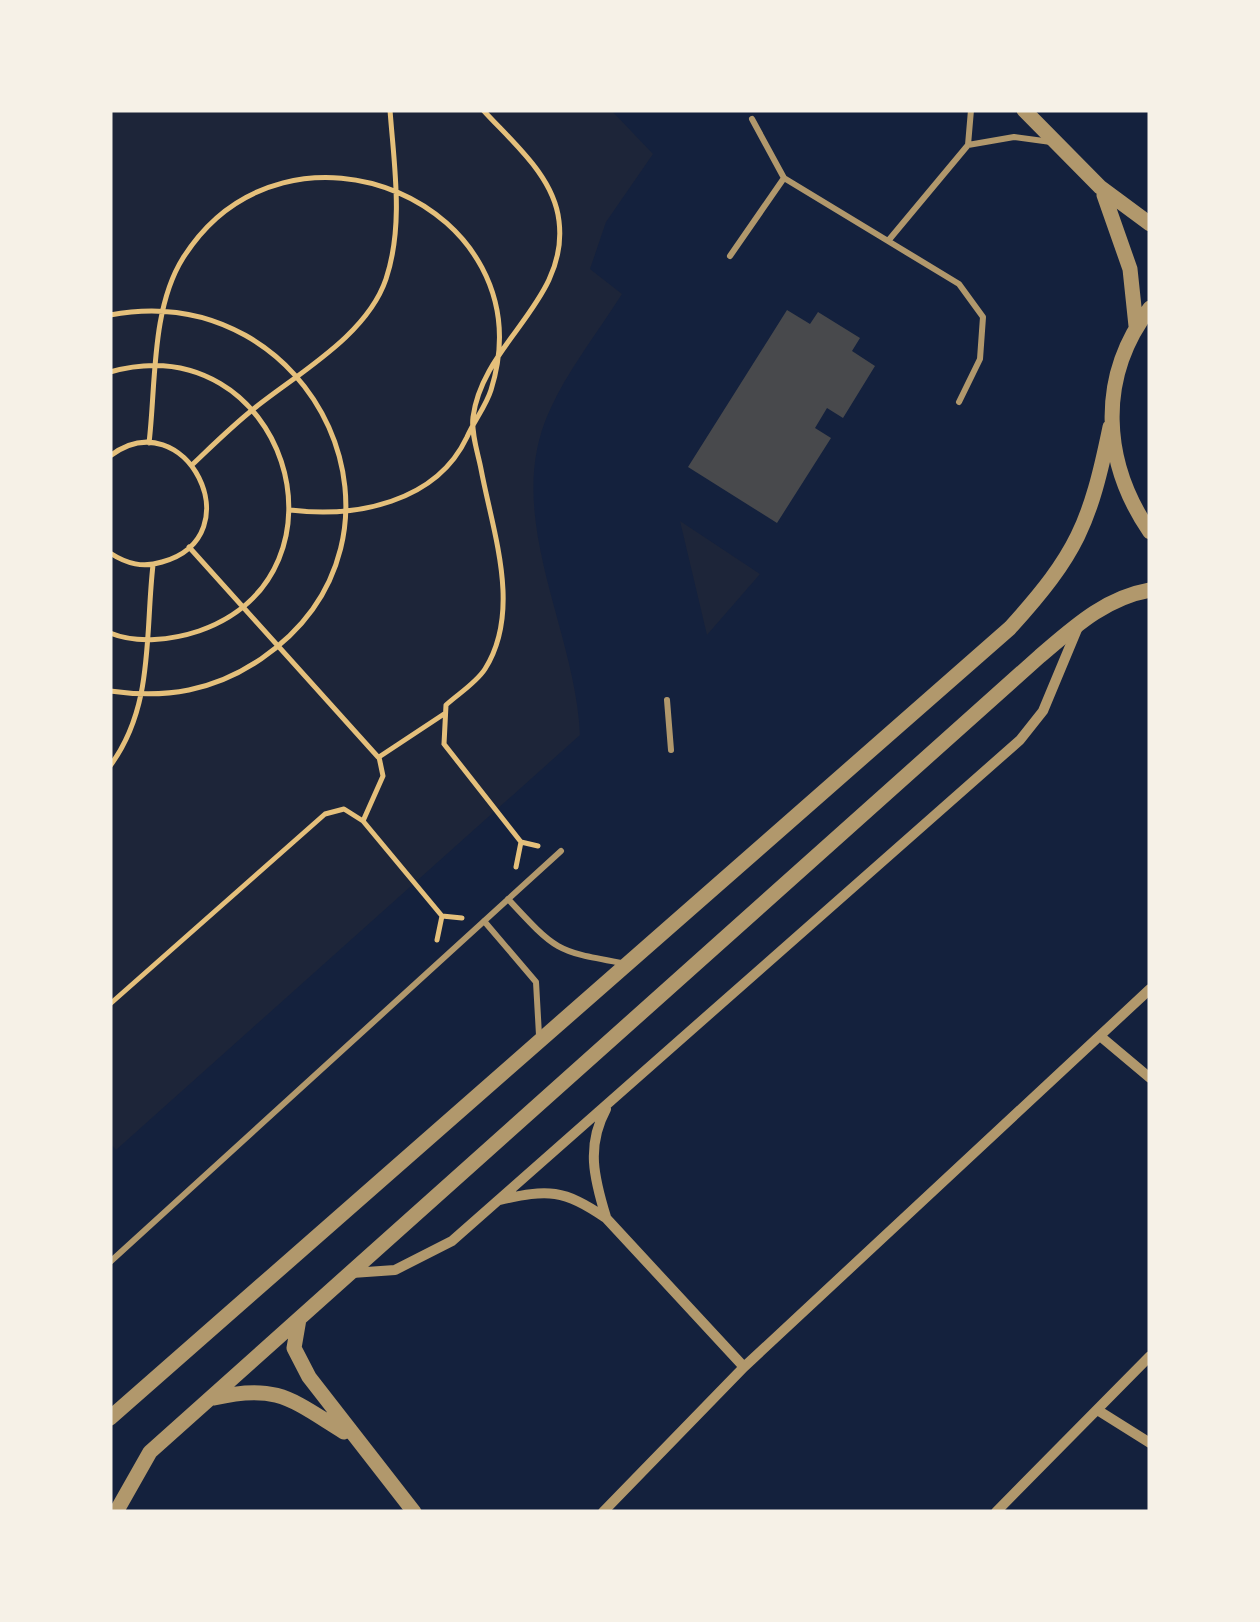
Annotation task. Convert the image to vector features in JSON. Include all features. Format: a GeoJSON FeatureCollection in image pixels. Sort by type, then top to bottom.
{"type":"FeatureCollection","features":[{"type":"Feature","properties":{"kind":"street"},"geometry":{"type":"LineString","coordinates":[[1024,110],[1100,187],[1150,224]]}},
{"type":"Feature","properties":{"kind":"street"},"geometry":{"type":"LineString","coordinates":[[1100,187],[1123,241],[1136,326]]}},
{"type":"Feature","properties":{"kind":"street"},"geometry":{"type":"LineString","coordinates":[[110,1418],[1010,628],[1056,577],[1095,499],[1110,427],[1112,392],[1136,326],[1150,308]]}},
{"type":"Feature","properties":{"kind":"street"},"geometry":{"type":"LineString","coordinates":[[1110,427],[1121,482],[1150,532]]}},
{"type":"Feature","properties":{"kind":"street"},"geometry":{"type":"LineString","coordinates":[[116,1512],[150,1452],[1080,622],[1122,595],[1150,590]]}},
{"type":"Feature","properties":{"kind":"street"},"geometry":{"type":"LineString","coordinates":[[351,1273],[395,1270],[452,1241],[1020,740],[1043,711],[1080,622]]}},
{"type":"Feature","properties":{"kind":"street"},"geometry":{"type":"LineString","coordinates":[[603,1512],[744,1367],[1150,990]]}},
{"type":"Feature","properties":{"kind":"street"},"geometry":{"type":"LineString","coordinates":[[1100,1036],[1150,1078]]}},
{"type":"Feature","properties":{"kind":"street"},"geometry":{"type":"LineString","coordinates":[[606,1218],[592,1154],[596,1129],[611,1101]]}},
{"type":"Feature","properties":{"kind":"street"},"geometry":{"type":"LineString","coordinates":[[498,1201],[552,1190],[579,1200],[606,1218],[744,1367]]}},
{"type":"Feature","properties":{"kind":"street"},"geometry":{"type":"LineString","coordinates":[[299,1319],[294,1348],[352,1437],[414,1512]]}},
{"type":"Feature","properties":{"kind":"street"},"geometry":{"type":"LineString","coordinates":[[996,1512],[1150,1356]]}},
{"type":"Feature","properties":{"kind":"street"},"geometry":{"type":"LineString","coordinates":[[209,1400],[246,1391],[277,1393],[352,1437]]}},
{"type":"Feature","properties":{"kind":"street"},"geometry":{"type":"LineString","coordinates":[[1099,1411],[1150,1442]]}},
{"type":"Feature","properties":{"kind":"lane"},"geometry":{"type":"LineString","coordinates":[[888,241],[968,145],[971,110]]}},
{"type":"Feature","properties":{"kind":"lane"},"geometry":{"type":"LineString","coordinates":[[752,119],[784,178],[959,284],[983,317],[980,359],[959,402]]}},
{"type":"Feature","properties":{"kind":"lane"},"geometry":{"type":"LineString","coordinates":[[968,145],[1014,137],[1056,143]]}},
{"type":"Feature","properties":{"kind":"lane"},"geometry":{"type":"LineString","coordinates":[[730,256],[784,178]]}},
{"type":"Feature","properties":{"kind":"lane"},"geometry":{"type":"LineString","coordinates":[[667,700],[671,750]]}},
{"type":"Feature","properties":{"kind":"lane"},"geometry":{"type":"LineString","coordinates":[[110,1262],[561,851]]}},
{"type":"Feature","properties":{"kind":"lane"},"geometry":{"type":"LineString","coordinates":[[508,899],[541,934],[572,957],[628,964]]}},
{"type":"Feature","properties":{"kind":"lane"},"geometry":{"type":"LineString","coordinates":[[484,921],[536,982],[540,1041]]}},
{"type":"Feature","properties":{"kind":"path"},"geometry":{"type":"LineString","coordinates":[[192,464],[253,409],[343,338],[370,308],[386,281],[394,243],[396,189],[390,110]]}},
{"type":"Feature","properties":{"kind":"path"},"geometry":{"type":"LineString","coordinates":[[444,744],[446,705],[483,673],[499,641],[504,607],[472,425],[476,392],[552,281],[561,251],[559,216],[542,176],[483,110]]}},
{"type":"Feature","properties":{"kind":"path"},"geometry":{"type":"LineString","coordinates":[[149,444],[164,310],[182,260],[204,231],[233,205],[279,183],[317,176],[355,177],[396,189],[430,208],[475,258],[491,295],[498,357],[491,392],[460,450],[432,478],[402,497],[346,514],[290,510]]}},
{"type":"Feature","properties":{"kind":"path"},"geometry":{"type":"LineString","coordinates":[[110,314],[164,310],[230,324],[268,346],[299,375],[319,403],[338,445],[346,514],[338,556],[322,594],[303,623],[278,648],[236,676],[196,691],[143,696],[110,691]]}},
{"type":"Feature","properties":{"kind":"path"},"geometry":{"type":"LineString","coordinates":[[110,372],[158,366],[208,376],[253,409],[271,432],[284,462],[290,510],[273,568],[240,607],[212,626],[184,636],[145,640],[110,633]]}},
{"type":"Feature","properties":{"kind":"path"},"geometry":{"type":"LineString","coordinates":[[110,456],[133,445],[149,444],[178,453],[192,464],[204,485],[207,512],[189,548],[172,560],[152,565],[128,563],[110,553]]}},
{"type":"Feature","properties":{"kind":"path"},"geometry":{"type":"LineString","coordinates":[[189,548],[378,757],[383,776],[364,821]]}},
{"type":"Feature","properties":{"kind":"path"},"geometry":{"type":"LineString","coordinates":[[110,766],[128,739],[143,696],[152,565]]}},
{"type":"Feature","properties":{"kind":"path"},"geometry":{"type":"LineString","coordinates":[[378,757],[421,725],[445,714],[444,744],[521,842]]}},
{"type":"Feature","properties":{"kind":"path"},"geometry":{"type":"LineString","coordinates":[[110,1004],[325,814],[344,810],[364,821],[442,916]]}},
{"type":"Feature","properties":{"kind":"shaded area"},"geometry":{"type":"Polygon","coordinates":[[[110,110],[611,110],[653,154],[606,222],[590,269],[622,294],[556,397],[537,451],[533,491],[537,532],[576,695],[580,735],[116,1150],[110,1143],[110,110]]]}},
{"type":"Feature","properties":{"kind":"shaded area"},"geometry":{"type":"Polygon","coordinates":[[[680,521],[760,574],[707,635],[680,521]]]}},
{"type":"Feature","properties":{"kind":"building"},"geometry":{"type":"Polygon","coordinates":[[[787,310],[810,324],[818,312],[860,338],[852,351],[875,366],[843,418],[827,408],[815,428],[831,438],[777,523],[688,467],[787,310]]]}}]}
